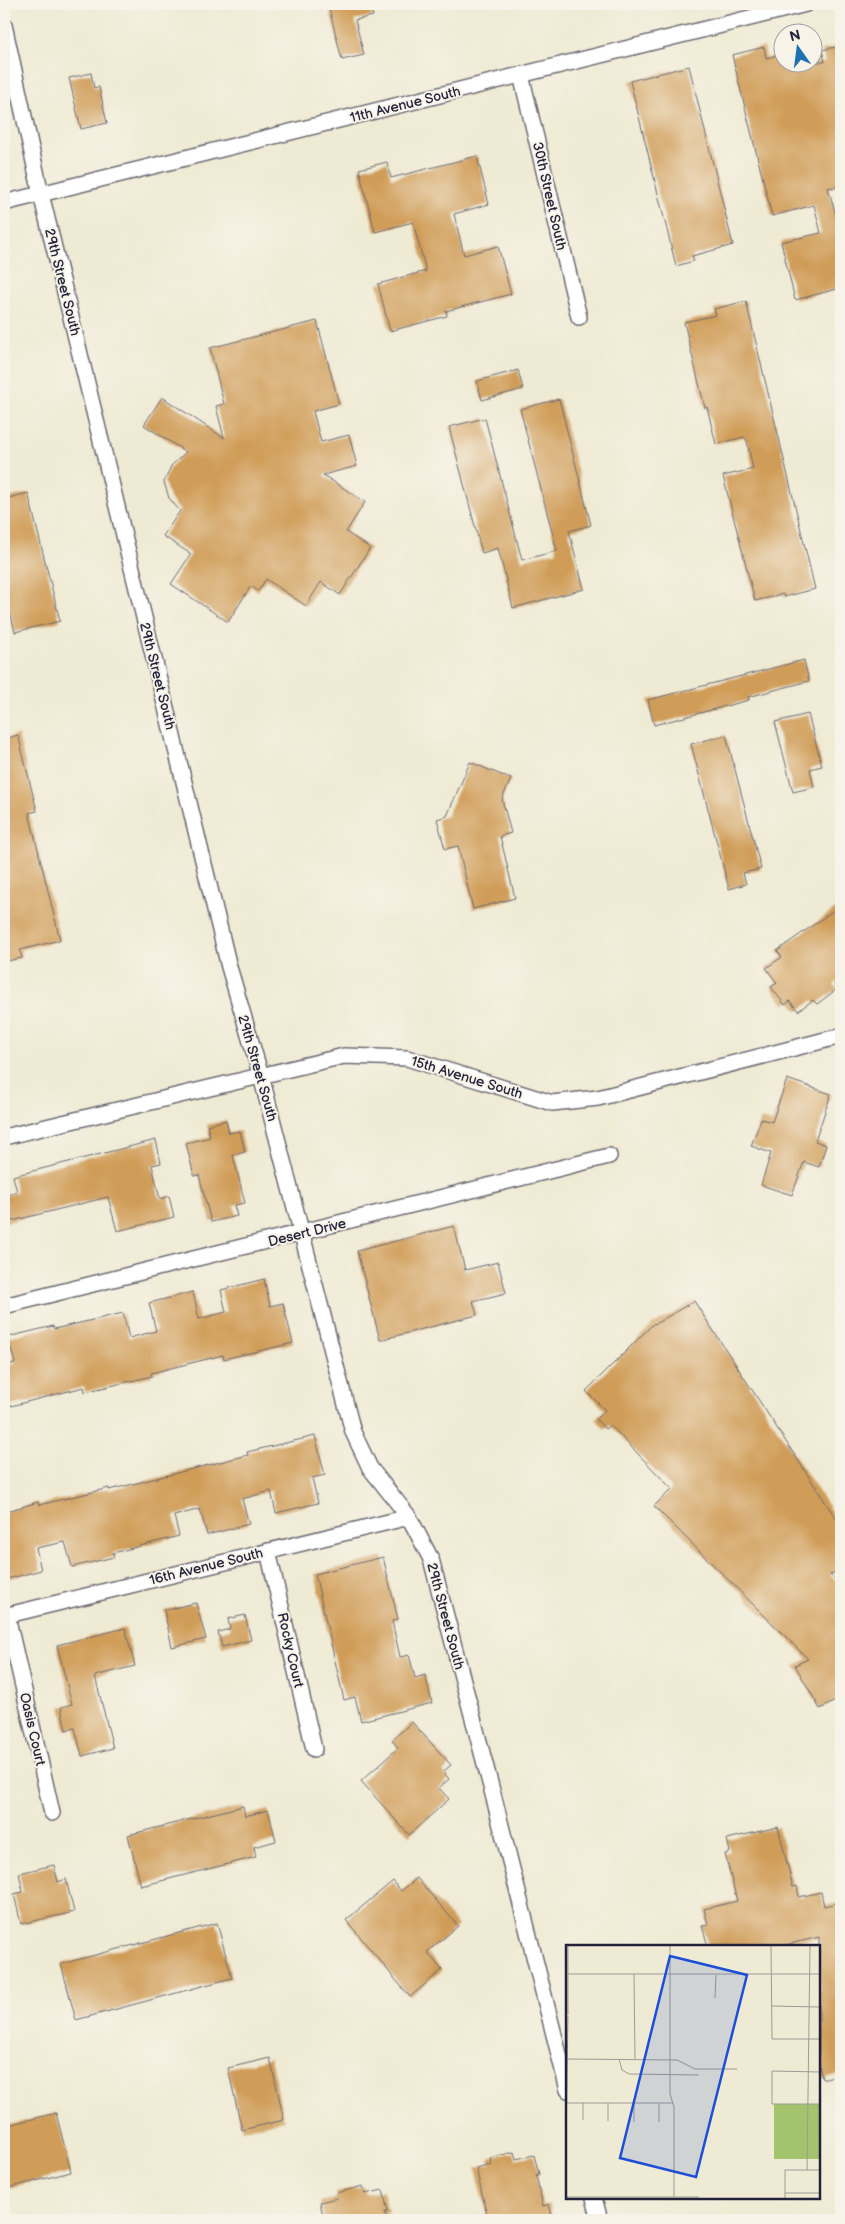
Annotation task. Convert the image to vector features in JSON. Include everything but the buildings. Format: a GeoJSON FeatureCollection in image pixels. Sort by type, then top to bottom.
{"type":"FeatureCollection","features":[{"type":"Feature","properties":{"kind":"street","name":"11th Avenue South"},"geometry":{"type":"LineString","coordinates":[[4,203],[806,4]]}},
{"type":"Feature","properties":{"kind":"street","name":"29th Street South"},"geometry":{"type":"LineString","coordinates":[[4,25],[41,194],[229,967],[261,1076],[353,1432],[370,1468],[409,1517],[430,1559],[493,1793],[566,2082]]}},
{"type":"Feature","properties":{"kind":"street","name":"30th Street South"},"geometry":{"type":"LineString","coordinates":[[521,75],[579,317]]}},
{"type":"Feature","properties":{"kind":"street","name":"15th Avenue South"},"geometry":{"type":"LineString","coordinates":[[4,1138],[344,1056],[408,1058],[552,1103],[598,1098],[841,1036]]}},
{"type":"Feature","properties":{"kind":"street","name":"Desert Drive"},"geometry":{"type":"LineString","coordinates":[[4,1306],[609,1156]]}},
{"type":"Feature","properties":{"kind":"street","name":"16th Avenue South"},"geometry":{"type":"LineString","coordinates":[[5,1616],[409,1517]]}},
{"type":"Feature","properties":{"kind":"street","name":"Rocky Court"},"geometry":{"type":"LineString","coordinates":[[268,1551],[314,1749]]}},
{"type":"Feature","properties":{"kind":"street","name":"Oasis Court"},"geometry":{"type":"LineString","coordinates":[[5,1616],[52,1813]]}},
{"type":"Feature","properties":{"kind":"street"},"geometry":{"type":"LineString","coordinates":[[594,2199],[600,2220]]}}]}
